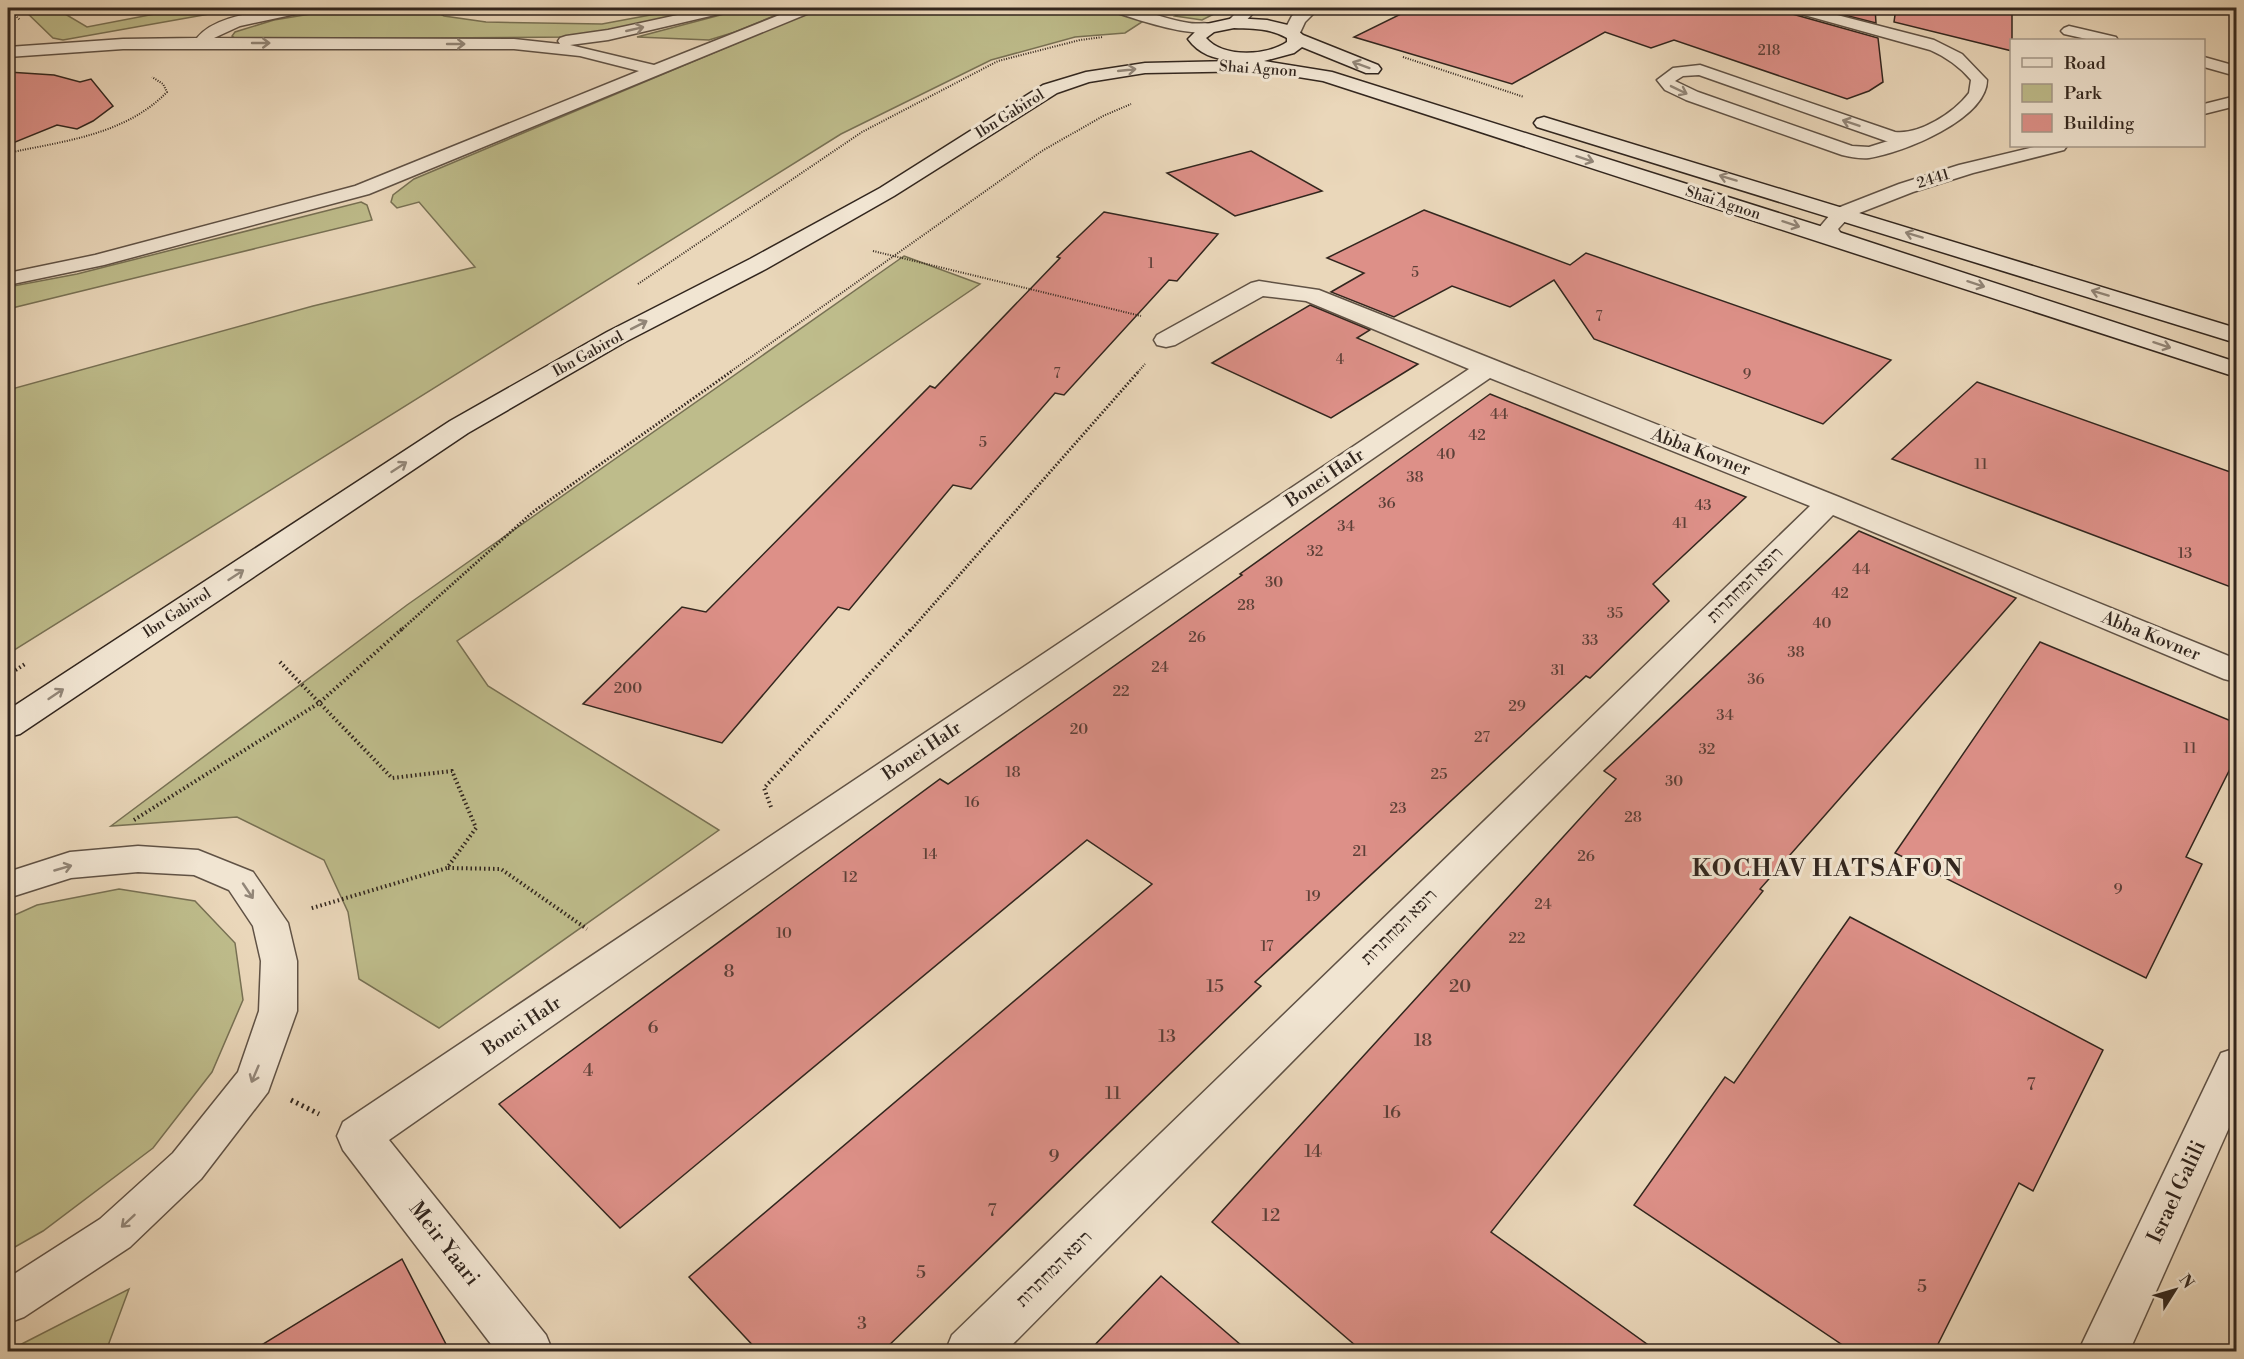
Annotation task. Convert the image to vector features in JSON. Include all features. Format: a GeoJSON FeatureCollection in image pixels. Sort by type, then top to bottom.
{"type":"FeatureCollection","features":[{"type":"Feature","properties":{"kind":"main road"},"geometry":{"type":"LineString","coordinates":[[1234,23],[1250,8]]}},
{"type":"Feature","properties":{"kind":"main road"},"geometry":{"type":"LineString","coordinates":[[1261,57],[1285,52],[1296,44],[1294,36],[1298,20],[1311,8]]}},
{"type":"Feature","properties":{"kind":"main road","name":"Shai Agnon"},"geometry":{"type":"LineString","coordinates":[[1209,28],[1234,23],[1268,25],[1432,89]]}},
{"type":"Feature","properties":{"kind":"main road"},"geometry":{"type":"LineString","coordinates":[[1205,57],[1197,39],[1209,28]]}},
{"type":"Feature","properties":{"kind":"main road"},"geometry":{"type":"LineString","coordinates":[[1177,46],[1205,57],[1261,57],[1329,72],[1556,150]]}},
{"type":"Feature","properties":{"kind":"main road"},"geometry":{"type":"LineString","coordinates":[[1050,89],[1105,57]]}},
{"type":"Feature","properties":{"kind":"main road","name":"Shai Agnon"},"geometry":{"type":"LineString","coordinates":[[1205,57],[1326,76],[1834,238],[2236,370]]}},
{"type":"Feature","properties":{"kind":"main road","name":"Ibn Gabirol"},"geometry":{"type":"LineString","coordinates":[[8,726],[459,427],[616,337],[758,264],[887,192],[1050,89],[1078,79],[1205,57]]}},
{"type":"Feature","properties":{"kind":"main road","name":"Shai Agnon"},"geometry":{"type":"LineString","coordinates":[[1523,116],[2236,336]]}},
{"type":"Feature","properties":{"kind":"main road","name":"Abba Kovner"},"geometry":{"type":"LineString","coordinates":[[1177,334],[1259,288],[1311,295],[1828,503],[2236,672]]}},
{"type":"Feature","properties":{"kind":"main road","name":"Bonei HaIr"},"geometry":{"type":"LineString","coordinates":[[359,1136],[785,844],[1488,368]]}},
{"type":"Feature","properties":{"kind":"main road","name":"רופא המחתרות"},"geometry":{"type":"LineString","coordinates":[[970,1352],[1828,503]]}},
{"type":"Feature","properties":{"kind":"main road","name":"Israel Galili"},"geometry":{"type":"LineString","coordinates":[[2103,1352],[2236,1066]]}},
{"type":"Feature","properties":{"kind":"main road","name":"Meir Yaari"},"geometry":{"type":"LineString","coordinates":[[359,1136],[528,1352]]}},
{"type":"Feature","properties":{"kind":"lane"},"geometry":{"type":"LineString","coordinates":[[109,8],[123,8]]}},
{"type":"Feature","properties":{"kind":"lane"},"geometry":{"type":"LineString","coordinates":[[8,61],[153,55],[189,49],[202,43],[204,36],[218,29],[248,19],[305,8]]}},
{"type":"Feature","properties":{"kind":"lane"},"geometry":{"type":"LineString","coordinates":[[8,279],[97,261],[362,190],[809,8]]}},
{"type":"Feature","properties":{"kind":"lane"},"geometry":{"type":"LineString","coordinates":[[1116,8],[1188,28],[1209,28]]}},
{"type":"Feature","properties":{"kind":"lane"},"geometry":{"type":"LineString","coordinates":[[1796,8],[1928,43],[1947,51],[1970,69],[1979,80],[1978,93],[1954,117],[1907,139],[1879,151],[1864,153],[1848,151],[1692,96],[1671,86],[1665,80],[1679,71],[1700,70],[1892,137],[1907,139]]}},
{"type":"Feature","properties":{"kind":"lane"},"geometry":{"type":"LineString","coordinates":[[8,52],[113,45],[202,43],[515,44],[608,35],[718,10]]}},
{"type":"Feature","properties":{"kind":"lane"},"geometry":{"type":"LineString","coordinates":[[2069,31],[2105,39]]}},
{"type":"Feature","properties":{"kind":"lane"},"geometry":{"type":"LineString","coordinates":[[608,35],[627,50],[672,62]]}},
{"type":"Feature","properties":{"kind":"lane"},"geometry":{"type":"LineString","coordinates":[[515,44],[581,51],[652,70]]}},
{"type":"Feature","properties":{"kind":"lane"},"geometry":{"type":"LineString","coordinates":[[2205,62],[2236,71]]}},
{"type":"Feature","properties":{"kind":"lane"},"geometry":{"type":"LineString","coordinates":[[2205,109],[2236,101]]}},
{"type":"Feature","properties":{"kind":"lane","name":"2441"},"geometry":{"type":"LineString","coordinates":[[1842,213],[1906,188],[1956,172],[2054,147]]}},
{"type":"Feature","properties":{"kind":"lane"},"geometry":{"type":"LineString","coordinates":[[1834,238],[1828,229],[1842,213]]}},
{"type":"Feature","properties":{"kind":"lane"},"geometry":{"type":"LineString","coordinates":[[8,885],[70,865],[138,859],[198,863],[242,881],[270,923],[279,961],[278,1011],[254,1080],[188,1166],[115,1233],[8,1302]]}},
{"type":"Feature","properties":{"kind":"path"},"geometry":{"type":"LineString","coordinates":[[8,153],[64,140],[134,119],[150,110],[167,92],[163,84],[148,76]]}},
{"type":"Feature","properties":{"kind":"path"},"geometry":{"type":"LineString","coordinates":[[93,863],[139,815],[319,703],[533,512],[1042,151],[1103,116],[1137,101]]}},
{"type":"Feature","properties":{"kind":"path"},"geometry":{"type":"LineString","coordinates":[[785,844],[764,788],[947,591],[1177,334],[873,251]]}},
{"type":"Feature","properties":{"kind":"path"},"geometry":{"type":"LineString","coordinates":[[280,662],[392,777],[452,771],[476,828],[447,868]]}},
{"type":"Feature","properties":{"kind":"path"},"geometry":{"type":"LineString","coordinates":[[270,923],[327,903],[447,868],[501,869],[625,955]]}},
{"type":"Feature","properties":{"kind":"path"},"geometry":{"type":"LineString","coordinates":[[254,1080],[359,1136]]}},
{"type":"Feature","properties":{"kind":"green space"},"geometry":{"type":"Polygon","coordinates":[[[22,8],[55,8],[87,27],[186,8],[243,8],[63,40],[53,38],[22,8]]]}},
{"type":"Feature","properties":{"kind":"green space"},"geometry":{"type":"Polygon","coordinates":[[[347,8],[429,8],[444,16],[486,22],[602,24],[688,8],[713,8],[575,37],[236,39],[232,36],[235,32],[274,20],[347,8]]]}},
{"type":"Feature","properties":{"kind":"green space"},"geometry":{"type":"Polygon","coordinates":[[[747,8],[793,8],[709,40],[637,37],[747,8]]]}},
{"type":"Feature","properties":{"kind":"green space"},"geometry":{"type":"Polygon","coordinates":[[[820,8],[1102,8],[1145,20],[1125,33],[1075,37],[991,60],[841,134],[8,654],[8,390],[313,306],[475,267],[419,202],[397,208],[391,202],[393,195],[414,179],[820,8]]]}},
{"type":"Feature","properties":{"kind":"green space"},"geometry":{"type":"Polygon","coordinates":[[[1190,8],[1226,8],[1202,20],[1175,16],[1190,8]]]}},
{"type":"Feature","properties":{"kind":"green space"},"geometry":{"type":"Polygon","coordinates":[[[361,202],[367,205],[372,220],[8,309],[8,287],[77,274],[361,202]]]}},
{"type":"Feature","properties":{"kind":"green space"},"geometry":{"type":"Polygon","coordinates":[[[904,256],[980,284],[457,641],[488,686],[719,830],[439,1028],[359,979],[348,912],[324,860],[237,817],[111,826],[407,605],[904,256]]]}},
{"type":"Feature","properties":{"kind":"green space"},"geometry":{"type":"Polygon","coordinates":[[[119,889],[195,901],[235,943],[243,1000],[212,1072],[153,1148],[43,1231],[8,1251],[8,918],[37,905],[119,889]]]}},
{"type":"Feature","properties":{"kind":"green space"},"geometry":{"type":"Polygon","coordinates":[[[129,1289],[106,1351],[8,1351],[129,1289]]]}},
{"type":"Feature","properties":{"kind":"building"},"geometry":{"type":"Polygon","coordinates":[[[1413,8],[1786,8],[1789,13],[1878,38],[1883,82],[1869,91],[1847,99],[1674,40],[1651,48],[1605,32],[1512,84],[1354,37],[1413,8]]]}},
{"type":"Feature","properties":{"kind":"building"},"geometry":{"type":"Polygon","coordinates":[[[1817,8],[1875,8],[1876,23],[1817,8]]]}},
{"type":"Feature","properties":{"kind":"building"},"geometry":{"type":"Polygon","coordinates":[[[1896,8],[2012,8],[2010,51],[1894,22],[1896,8]]]}},
{"type":"Feature","properties":{"kind":"building"},"geometry":{"type":"Polygon","coordinates":[[[8,72],[54,75],[80,82],[91,79],[113,106],[93,121],[77,129],[57,125],[8,145],[8,72]]]}},
{"type":"Feature","properties":{"kind":"building"},"geometry":{"type":"Polygon","coordinates":[[[1251,151],[1322,191],[1235,216],[1167,173],[1251,151]]]}},
{"type":"Feature","properties":{"kind":"building"},"geometry":{"type":"Polygon","coordinates":[[[1424,210],[1570,265],[1586,253],[1891,360],[1823,424],[1594,339],[1554,280],[1510,307],[1452,286],[1394,317],[1331,292],[1364,273],[1327,258],[1424,210]]]}},
{"type":"Feature","properties":{"kind":"building"},"geometry":{"type":"Polygon","coordinates":[[[1104,212],[1218,234],[1177,281],[1169,280],[1064,395],[1055,393],[971,489],[953,485],[849,610],[838,607],[722,743],[583,704],[682,607],[706,612],[930,386],[935,388],[1060,258],[1057,257],[1104,212]]]}},
{"type":"Feature","properties":{"kind":"building"},"geometry":{"type":"Polygon","coordinates":[[[1310,305],[1370,330],[1357,338],[1418,364],[1331,418],[1212,363],[1310,305]]]}},
{"type":"Feature","properties":{"kind":"building"},"geometry":{"type":"Polygon","coordinates":[[[1977,382],[2236,474],[2236,589],[1892,459],[1977,382]]]}},
{"type":"Feature","properties":{"kind":"building"},"geometry":{"type":"Polygon","coordinates":[[[1490,394],[1746,497],[1653,584],[1669,601],[1590,678],[1586,676],[1255,982],[1261,986],[882,1352],[759,1352],[689,1277],[1152,884],[1087,840],[620,1228],[499,1104],[940,779],[948,784],[1242,575],[1240,574],[1490,394]]]}},
{"type":"Feature","properties":{"kind":"building"},"geometry":{"type":"Polygon","coordinates":[[[1859,531],[2016,598],[1760,889],[1763,891],[1491,1232],[1658,1352],[1363,1352],[1212,1222],[1616,779],[1604,771],[1859,531]]]}},
{"type":"Feature","properties":{"kind":"building"},"geometry":{"type":"Polygon","coordinates":[[[2040,642],[2236,723],[2236,757],[2186,857],[2202,864],[2146,978],[1895,853],[2040,642]]]}},
{"type":"Feature","properties":{"kind":"building"},"geometry":{"type":"Polygon","coordinates":[[[1850,917],[2103,1050],[2033,1191],[2019,1183],[1934,1352],[1853,1352],[1634,1205],[1725,1077],[1734,1083],[1850,917]]]}},
{"type":"Feature","properties":{"kind":"building"},"geometry":{"type":"Polygon","coordinates":[[[402,1259],[450,1352],[250,1352],[402,1259]]]}},
{"type":"Feature","properties":{"kind":"building"},"geometry":{"type":"Polygon","coordinates":[[[1161,1276],[1249,1352],[1088,1352],[1161,1276]]]}},
{"type":"Feature","properties":{"kind":"district","name":"KOCHAV HATSAFON"},"geometry":{"type":"Point","coordinates":[1828,869]}}]}
